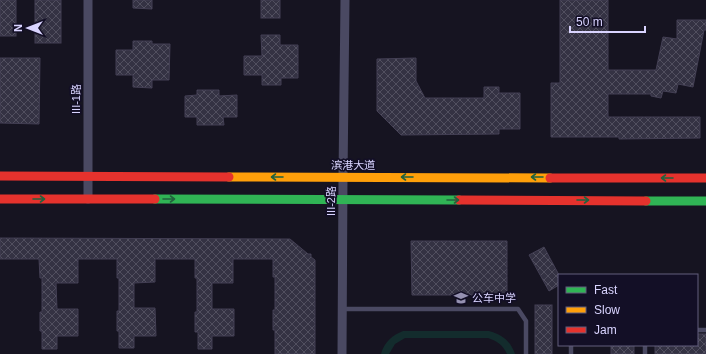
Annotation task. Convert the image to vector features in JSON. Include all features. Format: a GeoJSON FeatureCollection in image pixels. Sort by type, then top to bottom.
{"type":"FeatureCollection","features":[{"type":"Feature","properties":{"kind":"main road","name":"滨港大道"},"geometry":{"type":"LineString","coordinates":[[0,176],[706,178]]}},
{"type":"Feature","properties":{"kind":"main road"},"geometry":{"type":"LineString","coordinates":[[0,199],[706,200]]}},
{"type":"Feature","properties":{"kind":"street","name":"III-1路"},"geometry":{"type":"LineString","coordinates":[[88,0],[88,199]]}},
{"type":"Feature","properties":{"kind":"street","name":"III-2路"},"geometry":{"type":"LineString","coordinates":[[342,354],[345,0]]}},
{"type":"Feature","properties":{"kind":"lane"},"geometry":{"type":"LineString","coordinates":[[343,309],[518,309],[526,322],[526,354]]}},
{"type":"Feature","properties":{"kind":"green space"},"geometry":{"type":"Polygon","coordinates":[[[403,331],[489,331],[498,334],[505,339],[511,345],[515,354],[507,354],[504,348],[494,340],[488,338],[405,338],[395,344],[389,354],[381,354],[384,346],[389,340],[403,331]]]}},
{"type":"Feature","properties":{"kind":"building"},"geometry":{"type":"Polygon","coordinates":[[[0,0],[16,0],[16,36],[0,36],[0,0]]]}},
{"type":"Feature","properties":{"kind":"building"},"geometry":{"type":"Polygon","coordinates":[[[35,0],[61,0],[61,43],[35,43],[35,0]]]}},
{"type":"Feature","properties":{"kind":"building"},"geometry":{"type":"Polygon","coordinates":[[[133,0],[152,0],[152,9],[133,8],[133,0]]]}},
{"type":"Feature","properties":{"kind":"building"},"geometry":{"type":"Polygon","coordinates":[[[261,0],[280,0],[280,18],[261,18],[261,0]]]}},
{"type":"Feature","properties":{"kind":"building"},"geometry":{"type":"Polygon","coordinates":[[[560,0],[608,0],[608,70],[656,70],[663,37],[677,39],[677,20],[706,20],[706,30],[704,30],[693,87],[678,84],[676,93],[663,91],[661,98],[651,96],[651,94],[608,94],[608,117],[700,117],[700,138],[619,139],[619,137],[551,137],[551,83],[560,83],[560,0]]]}},
{"type":"Feature","properties":{"kind":"building"},"geometry":{"type":"Polygon","coordinates":[[[261,35],[280,35],[280,45],[298,45],[298,78],[281,78],[281,85],[262,85],[262,75],[244,75],[244,56],[262,56],[261,35]]]}},
{"type":"Feature","properties":{"kind":"building"},"geometry":{"type":"Polygon","coordinates":[[[133,41],[152,41],[152,44],[170,44],[169,80],[152,80],[152,88],[133,87],[133,75],[116,75],[116,50],[133,50],[133,41]]]}},
{"type":"Feature","properties":{"kind":"building"},"geometry":{"type":"Polygon","coordinates":[[[0,58],[40,58],[39,124],[0,123],[0,58]]]}},
{"type":"Feature","properties":{"kind":"building"},"geometry":{"type":"Polygon","coordinates":[[[416,58],[416,81],[425,98],[484,98],[484,87],[499,87],[499,93],[520,93],[520,129],[499,129],[499,134],[401,135],[377,111],[377,59],[416,58]]]}},
{"type":"Feature","properties":{"kind":"building"},"geometry":{"type":"Polygon","coordinates":[[[197,90],[219,90],[219,96],[237,95],[237,117],[223,117],[224,125],[197,125],[197,117],[185,117],[185,96],[197,95],[197,90]]]}},
{"type":"Feature","properties":{"kind":"building"},"geometry":{"type":"Polygon","coordinates":[[[0,238],[290,239],[308,254],[311,254],[311,257],[315,260],[315,354],[275,354],[273,310],[275,310],[275,277],[273,277],[273,259],[233,259],[233,283],[212,283],[212,309],[234,309],[234,336],[212,336],[212,349],[198,349],[198,332],[195,332],[195,312],[197,312],[197,278],[195,278],[195,259],[155,259],[155,282],[134,283],[134,308],[155,308],[156,336],[134,336],[134,348],[119,348],[119,331],[117,331],[117,311],[119,311],[119,278],[117,278],[117,259],[78,259],[78,283],[56,283],[57,309],[78,309],[78,336],[57,336],[57,349],[42,349],[40,312],[42,312],[42,278],[40,278],[39,259],[0,259],[0,238]]]}},
{"type":"Feature","properties":{"kind":"building"},"geometry":{"type":"Polygon","coordinates":[[[411,241],[507,241],[507,297],[491,297],[491,295],[412,295],[411,241]]]}},
{"type":"Feature","properties":{"kind":"building"},"geometry":{"type":"Polygon","coordinates":[[[544,247],[558,274],[558,286],[549,291],[529,255],[544,247]]]}},
{"type":"Feature","properties":{"kind":"building"},"geometry":{"type":"Polygon","coordinates":[[[535,305],[552,305],[552,354],[535,354],[535,305]]]}},
{"type":"Feature","properties":{"kind":"building"},"geometry":{"type":"Polygon","coordinates":[[[698,334],[706,334],[706,354],[655,354],[655,346],[698,346],[698,334]]]}},
{"type":"Feature","properties":{"kind":"building"},"geometry":{"type":"Polygon","coordinates":[[[611,346],[634,346],[634,354],[611,354],[611,346]]]}},
{"type":"Feature","properties":{"kind":"traffic: fast"},"geometry":{"type":"LineString","coordinates":[[155,199],[459,200]]}},
{"type":"Feature","properties":{"kind":"traffic: fast"},"geometry":{"type":"LineString","coordinates":[[646,201],[706,201]]}},
{"type":"Feature","properties":{"kind":"traffic: slow"},"geometry":{"type":"LineString","coordinates":[[229,177],[550,178]]}},
{"type":"Feature","properties":{"kind":"traffic: jam"},"geometry":{"type":"LineString","coordinates":[[0,176],[229,177]]}},
{"type":"Feature","properties":{"kind":"traffic: jam"},"geometry":{"type":"LineString","coordinates":[[550,178],[706,178]]}},
{"type":"Feature","properties":{"kind":"traffic: jam"},"geometry":{"type":"LineString","coordinates":[[0,199],[155,199]]}},
{"type":"Feature","properties":{"kind":"traffic: jam"},"geometry":{"type":"LineString","coordinates":[[459,200],[646,201]]}},
{"type":"Feature","properties":{"kind":"place","name":"公车中学"},"geometry":{"type":"Point","coordinates":[461,298]}}]}
